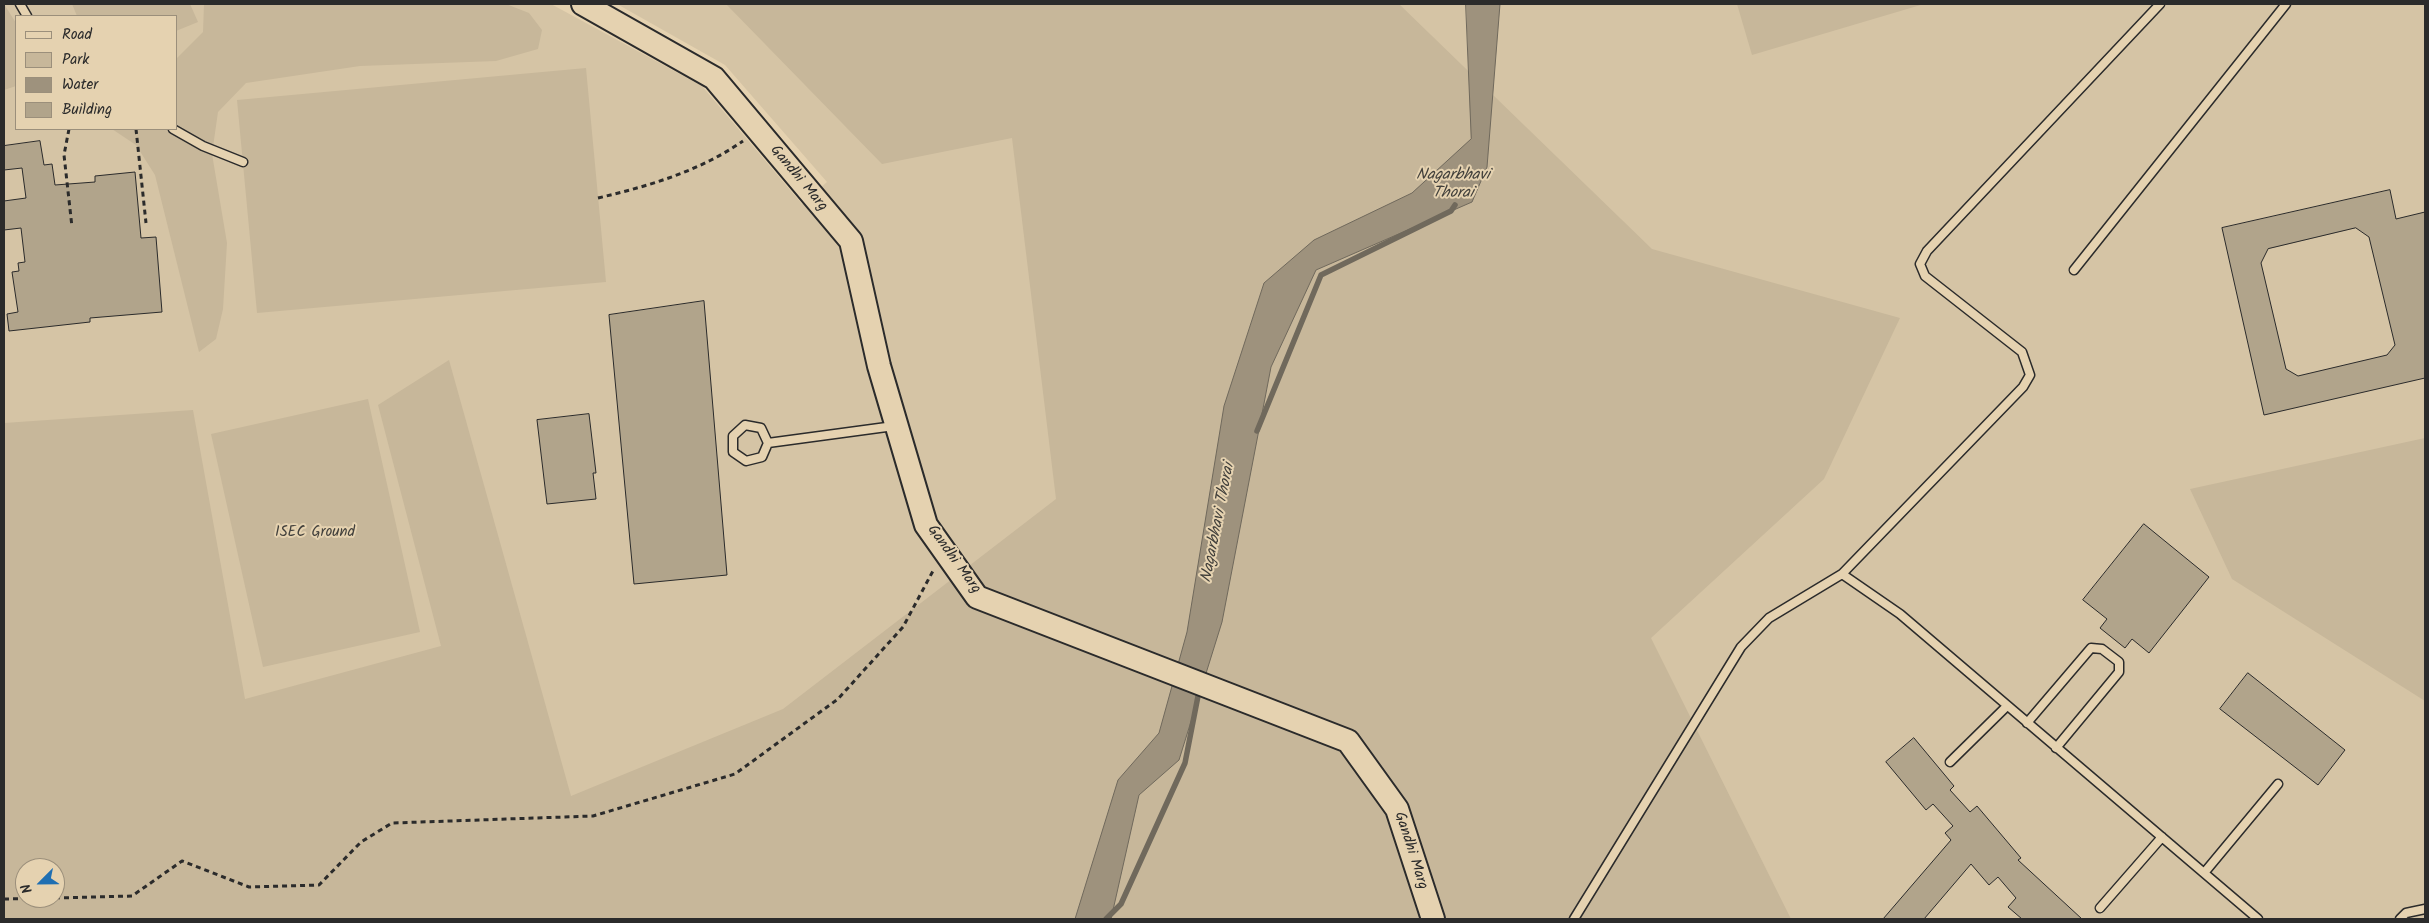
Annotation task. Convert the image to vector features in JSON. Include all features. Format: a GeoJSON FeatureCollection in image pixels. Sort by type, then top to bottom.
{"type":"FeatureCollection","features":[{"type":"Feature","properties":{"kind":"main road","name":"Gandhi Marg"},"geometry":{"type":"LineString","coordinates":[[583,4],[714,78],[851,241],[878,366],[926,525],[977,597],[1348,741],[1397,809],[1433,919]]}},
{"type":"Feature","properties":{"kind":"lane"},"geometry":{"type":"LineString","coordinates":[[20,4],[26,15]]}},
{"type":"Feature","properties":{"kind":"lane"},"geometry":{"type":"LineString","coordinates":[[1574,919],[1742,647],[1769,618],[1842,574],[2023,387],[2030,375],[2022,352],[1925,276],[1920,264],[1927,251],[2160,4]]}},
{"type":"Feature","properties":{"kind":"lane"},"geometry":{"type":"LineString","coordinates":[[2074,270],[2286,4]]}},
{"type":"Feature","properties":{"kind":"lane"},"geometry":{"type":"LineString","coordinates":[[175,130],[203,146],[243,162]]}},
{"type":"Feature","properties":{"kind":"lane"},"geometry":{"type":"LineString","coordinates":[[745,425],[761,428],[768,442],[762,457],[746,461],[733,452],[733,436],[745,425]]}},
{"type":"Feature","properties":{"kind":"lane"},"geometry":{"type":"LineString","coordinates":[[768,442],[896,426]]}},
{"type":"Feature","properties":{"kind":"lane"},"geometry":{"type":"LineString","coordinates":[[1842,574],[1900,614],[2258,919]]}},
{"type":"Feature","properties":{"kind":"lane"},"geometry":{"type":"LineString","coordinates":[[2027,723],[2091,648],[2102,648],[2119,662],[2119,672],[2056,748]]}},
{"type":"Feature","properties":{"kind":"lane"},"geometry":{"type":"LineString","coordinates":[[1950,762],[2007,706]]}},
{"type":"Feature","properties":{"kind":"lane"},"geometry":{"type":"LineString","coordinates":[[2204,873],[2278,784]]}},
{"type":"Feature","properties":{"kind":"lane"},"geometry":{"type":"LineString","coordinates":[[2100,908],[2162,837]]}},
{"type":"Feature","properties":{"kind":"lane"},"geometry":{"type":"LineString","coordinates":[[2400,919],[2406,913],[2425,909]]}},
{"type":"Feature","properties":{"kind":"path"},"geometry":{"type":"LineString","coordinates":[[69,130],[64,155],[72,227]]}},
{"type":"Feature","properties":{"kind":"path"},"geometry":{"type":"LineString","coordinates":[[136,130],[146,223]]}},
{"type":"Feature","properties":{"kind":"path"},"geometry":{"type":"LineString","coordinates":[[598,198],[644,187],[718,158],[758,131]]}},
{"type":"Feature","properties":{"kind":"path"},"geometry":{"type":"LineString","coordinates":[[65,898],[132,896],[182,861],[249,887],[319,885],[361,842],[392,823],[594,816],[735,774],[838,699],[903,627],[944,551]]}},
{"type":"Feature","properties":{"kind":"shaded area"},"geometry":{"type":"Polygon","coordinates":[[[4,4],[551,4],[702,86],[802,204],[827,182],[725,65],[617,4],[2425,4],[2425,919],[4,919],[4,4]]]}},
{"type":"Feature","properties":{"kind":"green space"},"geometry":{"type":"Polygon","coordinates":[[[4,4],[15,21],[15,86],[4,90],[4,4]]]}},
{"type":"Feature","properties":{"kind":"green space"},"geometry":{"type":"Polygon","coordinates":[[[72,4],[190,4],[198,22],[178,30],[178,15],[77,15],[72,4]]]}},
{"type":"Feature","properties":{"kind":"green space"},"geometry":{"type":"Polygon","coordinates":[[[204,4],[506,4],[529,13],[542,30],[538,49],[496,61],[360,66],[246,83],[218,112],[212,154],[227,243],[223,309],[216,339],[199,352],[155,175],[136,145],[114,130],[178,130],[178,57],[203,32],[204,4]]]}},
{"type":"Feature","properties":{"kind":"green space"},"geometry":{"type":"Polygon","coordinates":[[[726,4],[1399,4],[1652,249],[1900,318],[1824,479],[1651,638],[1791,919],[4,919],[4,423],[193,410],[245,699],[441,646],[378,405],[449,360],[571,796],[783,709],[1056,499],[1012,138],[882,164],[726,4]]]}},
{"type":"Feature","properties":{"kind":"green space"},"geometry":{"type":"Polygon","coordinates":[[[1737,4],[1924,4],[1752,55],[1737,4]]]}},
{"type":"Feature","properties":{"kind":"green space"},"geometry":{"type":"Polygon","coordinates":[[[586,68],[606,282],[257,313],[237,100],[586,68]]]}},
{"type":"Feature","properties":{"kind":"green space","name":"ISEC Ground"},"geometry":{"type":"Polygon","coordinates":[[[368,399],[420,632],[263,667],[211,434],[368,399]]]}},
{"type":"Feature","properties":{"kind":"green space"},"geometry":{"type":"Polygon","coordinates":[[[2425,438],[2425,701],[2232,579],[2190,489],[2425,438]]]}},
{"type":"Feature","properties":{"kind":"water","name":"Nagarbhavi Thorai"},"geometry":{"type":"Polygon","coordinates":[[[1466,4],[1500,4],[1487,167],[1472,202],[1316,270],[1271,367],[1222,622],[1179,760],[1139,795],[1111,919],[1075,919],[1118,780],[1159,733],[1187,632],[1224,406],[1264,283],[1314,240],[1412,193],[1471,139],[1466,4]]]}},
{"type":"Feature","properties":{"kind":"building"},"geometry":{"type":"Polygon","coordinates":[[[40,141],[44,165],[52,164],[55,185],[95,182],[95,176],[135,172],[141,238],[156,237],[162,312],[90,318],[90,322],[9,331],[7,314],[18,312],[12,272],[19,271],[18,263],[25,262],[21,228],[4,230],[4,201],[26,198],[22,168],[4,170],[4,146],[40,141]]]}},
{"type":"Feature","properties":{"kind":"building"},"geometry":{"type":"Polygon","coordinates":[[[2390,190],[2396,219],[2425,212],[2425,378],[2264,415],[2222,228],[2390,190]],[[2356,228],[2268,249],[2261,263],[2286,369],[2298,376],[2387,355],[2395,345],[2369,237],[2356,228]]]}},
{"type":"Feature","properties":{"kind":"building"},"geometry":{"type":"Polygon","coordinates":[[[704,301],[727,575],[634,584],[609,315],[704,301]]]}},
{"type":"Feature","properties":{"kind":"building"},"geometry":{"type":"Polygon","coordinates":[[[589,414],[596,473],[593,473],[596,499],[547,504],[537,420],[589,414]]]}},
{"type":"Feature","properties":{"kind":"building"},"geometry":{"type":"Polygon","coordinates":[[[2144,524],[2209,577],[2149,653],[2132,639],[2125,648],[2100,628],[2107,619],[2083,600],[2144,524]]]}},
{"type":"Feature","properties":{"kind":"building"},"geometry":{"type":"Polygon","coordinates":[[[2248,673],[2345,750],[2318,785],[2220,709],[2248,673]]]}},
{"type":"Feature","properties":{"kind":"building"},"geometry":{"type":"Polygon","coordinates":[[[1914,738],[1954,786],[1950,790],[1970,812],[1977,806],[2021,858],[2018,860],[2082,919],[2022,919],[2008,907],[2016,898],[1998,877],[1989,885],[1971,864],[1924,919],[1883,919],[1951,840],[1945,833],[1953,826],[1933,804],[1926,810],[1886,762],[1914,738]]]}},
{"type":"Feature","properties":{"kind":"waterway","name":"Nagarbhavi Thorai"},"geometry":{"type":"LineString","coordinates":[[1257,431],[1321,275],[1451,211],[1455,205]]}},
{"type":"Feature","properties":{"kind":"waterway","name":"Nagarbhavi Thorai"},"geometry":{"type":"LineString","coordinates":[[1106,919],[1121,904],[1185,763],[1199,691]]}}]}
